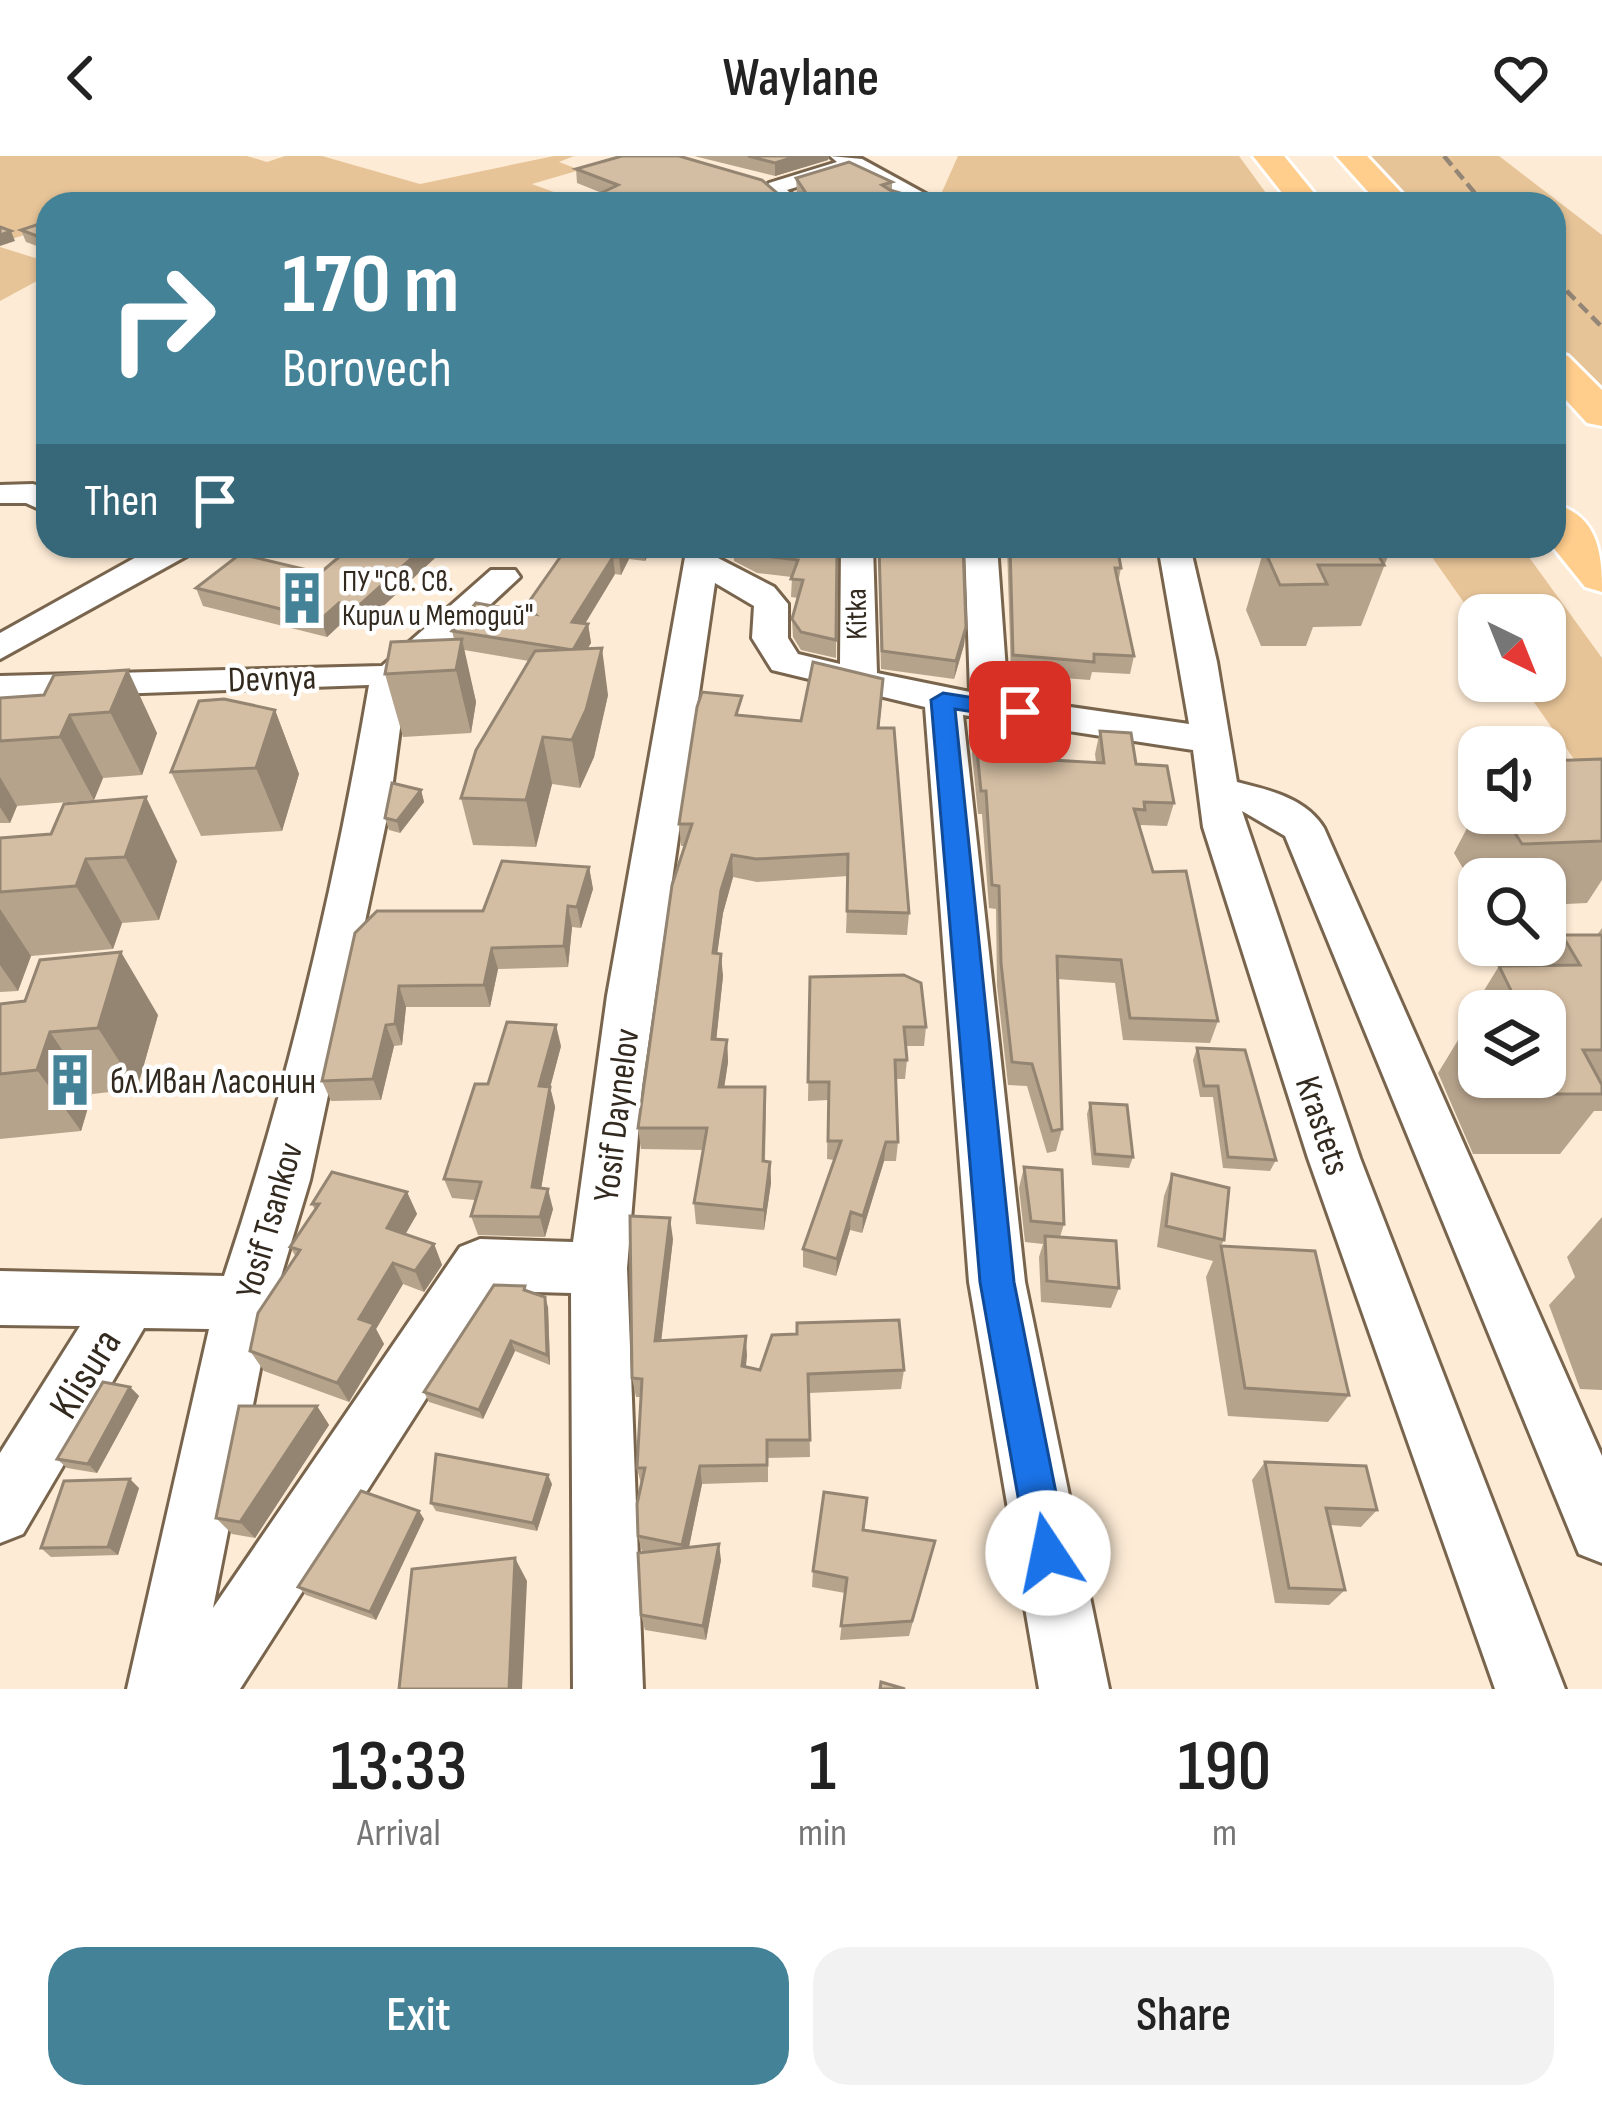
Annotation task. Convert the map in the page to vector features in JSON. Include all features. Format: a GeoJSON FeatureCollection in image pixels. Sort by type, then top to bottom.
{"type":"FeatureCollection","features":[{"type":"Feature","properties":{"kind":"highway"},"geometry":{"type":"LineString","coordinates":[[1268,156],[1297,192]]}},
{"type":"Feature","properties":{"kind":"highway"},"geometry":{"type":"LineString","coordinates":[[1303,156],[1333,192]]}},
{"type":"Feature","properties":{"kind":"highway"},"geometry":{"type":"LineString","coordinates":[[1351,156],[1385,192]]}},
{"type":"Feature","properties":{"kind":"highway"},"geometry":{"type":"LineString","coordinates":[[1566,376],[1602,414]]}},
{"type":"Feature","properties":{"kind":"highway"},"geometry":{"type":"LineString","coordinates":[[1566,533],[1602,577]]}},
{"type":"Feature","properties":{"kind":"street"},"geometry":{"type":"LineString","coordinates":[[776,192],[765,184],[847,159],[910,192]]}},
{"type":"Feature","properties":{"kind":"street"},"geometry":{"type":"LineString","coordinates":[[0,494],[36,495]]}},
{"type":"Feature","properties":{"kind":"street"},"geometry":{"type":"LineString","coordinates":[[127,558],[142,568]]}},
{"type":"Feature","properties":{"kind":"street"},"geometry":{"type":"LineString","coordinates":[[0,648],[159,558]]}},
{"type":"Feature","properties":{"kind":"street","name":"Yosif Daynelov"},"geometry":{"type":"LineString","coordinates":[[608,1689],[598,1268],[603,1203],[649,862],[701,558]]}},
{"type":"Feature","properties":{"kind":"street"},"geometry":{"type":"LineString","coordinates":[[706,558],[771,604],[770,638],[785,662],[966,703],[1210,740]]}},
{"type":"Feature","properties":{"kind":"street","name":"Kitka"},"geometry":{"type":"LineString","coordinates":[[857,558],[859,682]]}},
{"type":"Feature","properties":{"kind":"street"},"geometry":{"type":"LineString","coordinates":[[980,558],[966,703],[997,1282],[1074,1689]]}},
{"type":"Feature","properties":{"kind":"street","name":"Krastets"},"geometry":{"type":"LineString","coordinates":[[1176,558],[1224,827],[1334,1158],[1530,1689]]}},
{"type":"Feature","properties":{"kind":"street"},"geometry":{"type":"LineString","coordinates":[[388,680],[503,577]]}},
{"type":"Feature","properties":{"kind":"street","name":"Devnya"},"geometry":{"type":"LineString","coordinates":[[0,686],[373,674],[388,680]]}},
{"type":"Feature","properties":{"kind":"street","name":"Yosif Tsankov"},"geometry":{"type":"LineString","coordinates":[[162,1689],[244,1303],[283,1180],[369,804],[388,680]]}},
{"type":"Feature","properties":{"kind":"street"},"geometry":{"type":"LineString","coordinates":[[1221,792],[1267,803],[1303,828],[1602,1531]]}},
{"type":"Feature","properties":{"kind":"street"},"geometry":{"type":"LineString","coordinates":[[199,1689],[480,1265],[598,1268]]}},
{"type":"Feature","properties":{"kind":"street"},"geometry":{"type":"LineString","coordinates":[[0,1298],[244,1303]]}},
{"type":"Feature","properties":{"kind":"street","name":"Klisura"},"geometry":{"type":"LineString","coordinates":[[0,1511],[131,1298]]}},
{"type":"Feature","properties":{"kind":"shaded area"},"geometry":{"type":"Polygon","coordinates":[[[0,156],[247,156],[267,162],[285,156],[322,156],[420,184],[554,156],[574,156],[559,162],[580,170],[532,184],[554,192],[36,192],[36,231],[0,243],[0,156]]]}},
{"type":"Feature","properties":{"kind":"shaded area"},"geometry":{"type":"Polygon","coordinates":[[[958,156],[1239,156],[1265,192],[942,192],[958,156]]]}},
{"type":"Feature","properties":{"kind":"shaded area"},"geometry":{"type":"Polygon","coordinates":[[[1367,156],[1499,156],[1546,192],[1400,192],[1367,156]]]}},
{"type":"Feature","properties":{"kind":"shaded area"},"geometry":{"type":"Polygon","coordinates":[[[1566,207],[1602,235],[1602,401],[1566,365],[1566,207]]]}},
{"type":"Feature","properties":{"kind":"shaded area"},"geometry":{"type":"Polygon","coordinates":[[[0,247],[36,258],[36,282],[0,301],[0,247]]]}},
{"type":"Feature","properties":{"kind":"shaded area"},"geometry":{"type":"Polygon","coordinates":[[[1433,558],[1530,558],[1556,594],[1458,594],[1433,558]]]}},
{"type":"Feature","properties":{"kind":"shaded area"},"geometry":{"type":"Polygon","coordinates":[[[1566,608],[1602,658],[1602,799],[1566,748],[1566,726],[1551,726],[1534,702],[1566,702],[1566,608]]]}},
{"type":"Feature","properties":{"kind":"building"},"geometry":{"type":"Polygon","coordinates":[[[622,156],[679,156],[762,180],[776,192],[603,192],[618,185],[576,169],[622,156]]]}},
{"type":"Feature","properties":{"kind":"building"},"geometry":{"type":"Polygon","coordinates":[[[748,156],[797,156],[775,163],[748,156]]]}},
{"type":"Feature","properties":{"kind":"building"},"geometry":{"type":"Polygon","coordinates":[[[849,162],[892,182],[882,185],[897,192],[805,192],[796,178],[849,162]]]}},
{"type":"Feature","properties":{"kind":"building"},"geometry":{"type":"Polygon","coordinates":[[[235,558],[257,558],[320,573],[338,558],[412,558],[356,608],[339,603],[321,619],[196,588],[235,558]]]}},
{"type":"Feature","properties":{"kind":"building"},"geometry":{"type":"Polygon","coordinates":[[[560,558],[612,558],[572,622],[588,624],[573,650],[452,631],[476,603],[535,614],[526,606],[560,558]]]}},
{"type":"Feature","properties":{"kind":"building"},"geometry":{"type":"Polygon","coordinates":[[[782,558],[837,558],[836,640],[801,632],[792,619],[803,580],[791,579],[798,560],[782,558]]]}},
{"type":"Feature","properties":{"kind":"building"},"geometry":{"type":"Polygon","coordinates":[[[879,558],[963,558],[966,627],[956,661],[882,651],[879,558]]]}},
{"type":"Feature","properties":{"kind":"building"},"geometry":{"type":"Polygon","coordinates":[[[1010,558],[1119,558],[1121,568],[1115,568],[1134,656],[1094,654],[1094,662],[1013,655],[1010,558]]]}},
{"type":"Feature","properties":{"kind":"building"},"geometry":{"type":"Polygon","coordinates":[[[1268,558],[1380,558],[1384,565],[1318,565],[1327,584],[1280,585],[1268,558]]]}},
{"type":"Feature","properties":{"kind":"building"},"geometry":{"type":"Polygon","coordinates":[[[462,639],[456,670],[385,674],[391,642],[462,639]]]}},
{"type":"Feature","properties":{"kind":"building"},"geometry":{"type":"Polygon","coordinates":[[[602,648],[586,710],[572,740],[543,737],[526,800],[461,798],[476,750],[535,651],[602,648]]]}},
{"type":"Feature","properties":{"kind":"building"},"geometry":{"type":"Polygon","coordinates":[[[813,662],[883,679],[878,728],[894,728],[909,913],[847,911],[848,854],[756,859],[732,855],[721,890],[713,953],[721,954],[712,1039],[727,1040],[719,1087],[765,1087],[763,1161],[770,1162],[764,1210],[694,1203],[707,1128],[638,1128],[672,885],[692,824],[679,824],[697,707],[702,692],[742,696],[736,715],[801,721],[813,662]]]}},
{"type":"Feature","properties":{"kind":"building"},"geometry":{"type":"Polygon","coordinates":[[[128,670],[110,712],[70,715],[60,737],[0,741],[0,698],[44,695],[54,675],[128,670]]]}},
{"type":"Feature","properties":{"kind":"building"},"geometry":{"type":"Polygon","coordinates":[[[224,699],[275,710],[256,768],[171,772],[199,701],[224,699]]]}},
{"type":"Feature","properties":{"kind":"building"},"geometry":{"type":"Polygon","coordinates":[[[975,731],[1032,734],[1033,759],[1104,763],[1100,731],[1131,733],[1136,764],[1167,766],[1174,803],[1144,802],[1145,810],[1134,809],[1153,872],[1186,871],[1218,1021],[1130,1018],[1121,960],[1057,956],[1062,1129],[1052,1131],[1032,1064],[1012,1062],[1001,963],[999,886],[992,885],[986,791],[981,791],[975,731]]]}},
{"type":"Feature","properties":{"kind":"building"},"geometry":{"type":"Polygon","coordinates":[[[1602,759],[1602,841],[1522,844],[1516,834],[1566,834],[1566,760],[1602,759]]]}},
{"type":"Feature","properties":{"kind":"building"},"geometry":{"type":"Polygon","coordinates":[[[392,783],[421,790],[397,821],[385,818],[392,783]]]}},
{"type":"Feature","properties":{"kind":"building"},"geometry":{"type":"Polygon","coordinates":[[[146,797],[125,857],[86,859],[76,886],[0,892],[0,838],[51,834],[64,804],[146,797]]]}},
{"type":"Feature","properties":{"kind":"building"},"geometry":{"type":"Polygon","coordinates":[[[502,861],[589,867],[577,907],[568,906],[564,946],[492,948],[484,985],[399,986],[395,1024],[386,1025],[373,1079],[322,1081],[355,933],[377,911],[483,911],[502,861]]]}},
{"type":"Feature","properties":{"kind":"building"},"geometry":{"type":"Polygon","coordinates":[[[1566,935],[1602,935],[1602,1050],[1583,1050],[1602,1094],[1566,1094],[1566,990],[1511,990],[1499,966],[1580,965],[1566,935]]]}},
{"type":"Feature","properties":{"kind":"building"},"geometry":{"type":"Polygon","coordinates":[[[121,952],[98,1028],[50,1032],[37,1070],[0,1074],[0,1004],[25,1001],[40,960],[121,952]]]}},
{"type":"Feature","properties":{"kind":"building"},"geometry":{"type":"Polygon","coordinates":[[[904,975],[921,983],[926,1027],[904,1027],[907,1060],[895,1060],[898,1142],[886,1142],[863,1216],[851,1212],[837,1259],[803,1249],[841,1141],[828,1141],[829,1082],[808,1082],[810,977],[904,975]]]}},
{"type":"Feature","properties":{"kind":"building"},"geometry":{"type":"Polygon","coordinates":[[[507,1022],[556,1025],[539,1086],[550,1087],[532,1187],[548,1189],[540,1217],[471,1216],[481,1182],[444,1179],[475,1084],[488,1084],[507,1022]]]}},
{"type":"Feature","properties":{"kind":"building"},"geometry":{"type":"Polygon","coordinates":[[[1197,1048],[1245,1050],[1276,1160],[1228,1157],[1218,1086],[1204,1086],[1197,1048]]]}},
{"type":"Feature","properties":{"kind":"building"},"geometry":{"type":"Polygon","coordinates":[[[1090,1103],[1127,1105],[1133,1157],[1095,1154],[1090,1103]]]}},
{"type":"Feature","properties":{"kind":"building"},"geometry":{"type":"Polygon","coordinates":[[[1024,1167],[1062,1170],[1064,1224],[1031,1221],[1024,1167]]]}},
{"type":"Feature","properties":{"kind":"building"},"geometry":{"type":"Polygon","coordinates":[[[332,1172],[407,1192],[387,1228],[434,1244],[415,1271],[393,1263],[359,1319],[374,1324],[337,1383],[250,1351],[258,1313],[300,1250],[290,1247],[319,1204],[312,1204],[332,1172]]]}},
{"type":"Feature","properties":{"kind":"building"},"geometry":{"type":"Polygon","coordinates":[[[1172,1174],[1229,1188],[1224,1240],[1166,1226],[1172,1174]]]}},
{"type":"Feature","properties":{"kind":"building"},"geometry":{"type":"Polygon","coordinates":[[[630,1216],[670,1218],[655,1341],[746,1336],[742,1366],[760,1370],[772,1335],[797,1334],[797,1323],[899,1320],[904,1370],[808,1374],[810,1440],[767,1440],[767,1465],[700,1466],[682,1545],[638,1536],[637,1504],[645,1468],[637,1468],[642,1379],[632,1378],[630,1216]]]}},
{"type":"Feature","properties":{"kind":"building"},"geometry":{"type":"Polygon","coordinates":[[[1045,1236],[1116,1241],[1119,1288],[1047,1281],[1045,1236]]]}},
{"type":"Feature","properties":{"kind":"building"},"geometry":{"type":"Polygon","coordinates":[[[1221,1246],[1315,1251],[1349,1395],[1245,1388],[1221,1246]]]}},
{"type":"Feature","properties":{"kind":"building"},"geometry":{"type":"Polygon","coordinates":[[[494,1285],[525,1286],[524,1290],[545,1297],[547,1355],[511,1341],[479,1410],[424,1392],[494,1285]]]}},
{"type":"Feature","properties":{"kind":"building"},"geometry":{"type":"Polygon","coordinates":[[[103,1382],[130,1387],[88,1464],[57,1459],[103,1382]]]}},
{"type":"Feature","properties":{"kind":"building"},"geometry":{"type":"Polygon","coordinates":[[[239,1406],[317,1406],[240,1522],[216,1518],[239,1406]]]}},
{"type":"Feature","properties":{"kind":"building"},"geometry":{"type":"Polygon","coordinates":[[[436,1454],[548,1475],[533,1523],[431,1503],[436,1454]]]}},
{"type":"Feature","properties":{"kind":"building"},"geometry":{"type":"Polygon","coordinates":[[[1265,1462],[1366,1466],[1377,1510],[1326,1508],[1345,1590],[1289,1588],[1265,1462]]]}},
{"type":"Feature","properties":{"kind":"building"},"geometry":{"type":"Polygon","coordinates":[[[130,1479],[108,1547],[41,1548],[64,1481],[130,1479]]]}},
{"type":"Feature","properties":{"kind":"building"},"geometry":{"type":"Polygon","coordinates":[[[361,1491],[419,1511],[370,1612],[298,1587],[361,1491]]]}},
{"type":"Feature","properties":{"kind":"building"},"geometry":{"type":"Polygon","coordinates":[[[824,1492],[867,1498],[863,1530],[935,1541],[912,1621],[841,1626],[847,1578],[813,1571],[824,1492]]]}},
{"type":"Feature","properties":{"kind":"building"},"geometry":{"type":"Polygon","coordinates":[[[719,1544],[703,1626],[641,1615],[638,1553],[719,1544]]]}},
{"type":"Feature","properties":{"kind":"building"},"geometry":{"type":"Polygon","coordinates":[[[515,1558],[509,1689],[399,1689],[412,1569],[515,1558]]]}},
{"type":"Feature","properties":{"kind":"railway"},"geometry":{"type":"LineString","coordinates":[[1444,156],[1474,192]]}},
{"type":"Feature","properties":{"kind":"railway"},"geometry":{"type":"LineString","coordinates":[[1566,290],[1602,327]]}},
{"type":"Feature","properties":{"kind":"place","name":"ПУ \"Св. Св. Кирил и Методий\""},"geometry":{"type":"Point","coordinates":[302,598]}},
{"type":"Feature","properties":{"kind":"place","name":"бл.Иван Ласонин"},"geometry":{"type":"Point","coordinates":[70,1080]}},
{"type":"Feature","properties":{"kind":"route"},"geometry":{"type":"LineString","coordinates":[[1020,712],[943,700],[997,1282],[1048,1553]]}}]}
